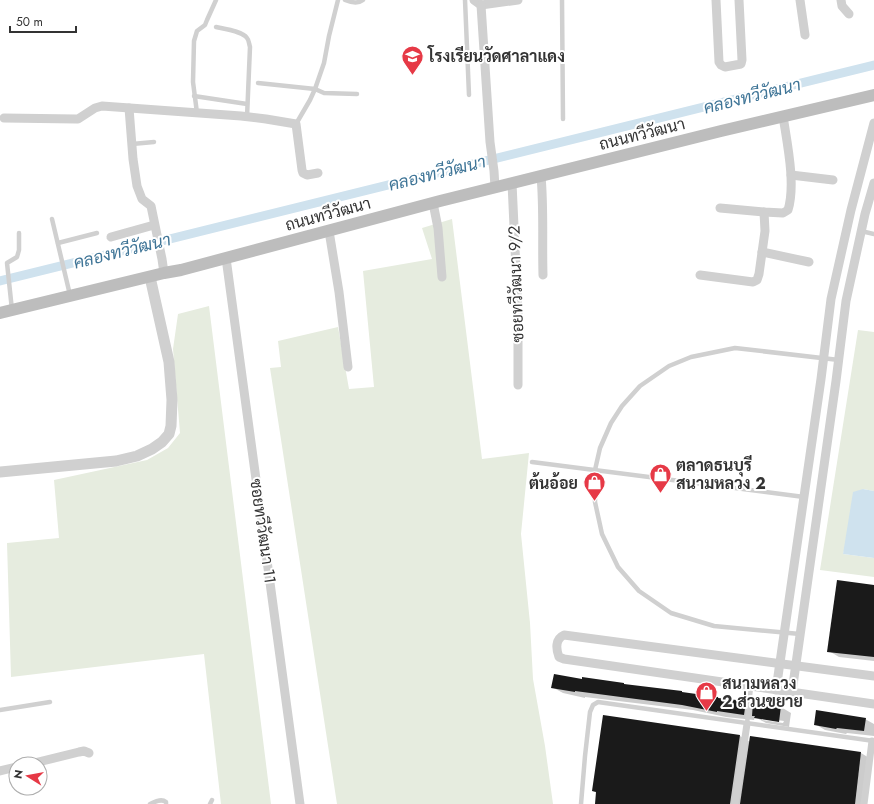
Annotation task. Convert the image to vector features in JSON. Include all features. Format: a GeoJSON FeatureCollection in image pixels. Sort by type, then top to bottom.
{"type":"FeatureCollection","features":[{"type":"Feature","properties":{"kind":"main road","name":"ถนนทวีวัฒนา"},"geometry":{"type":"LineString","coordinates":[[6,311],[150,276],[181,270],[512,183],[874,95]]}},
{"type":"Feature","properties":{"kind":"street"},"geometry":{"type":"LineString","coordinates":[[496,188],[490,142],[477,2],[518,0]]}},
{"type":"Feature","properties":{"kind":"street"},"geometry":{"type":"LineString","coordinates":[[716,0],[719,62],[721,66],[725,66],[740,64],[742,60],[739,0]]}},
{"type":"Feature","properties":{"kind":"street"},"geometry":{"type":"LineString","coordinates":[[800,0],[805,35]]}},
{"type":"Feature","properties":{"kind":"street"},"geometry":{"type":"LineString","coordinates":[[841,0],[842,6],[849,14]]}},
{"type":"Feature","properties":{"kind":"street"},"geometry":{"type":"LineString","coordinates":[[4,118],[78,119],[95,108],[102,106],[247,117],[296,124],[303,173],[307,175],[318,173]]}},
{"type":"Feature","properties":{"kind":"street"},"geometry":{"type":"LineString","coordinates":[[129,108],[133,159],[137,186],[142,200],[151,206],[164,273]]}},
{"type":"Feature","properties":{"kind":"street"},"geometry":{"type":"LineString","coordinates":[[720,208],[764,212],[783,212],[788,210],[790,204],[791,175],[783,116]]}},
{"type":"Feature","properties":{"kind":"street"},"geometry":{"type":"LineString","coordinates":[[776,690],[824,358],[831,298],[851,210],[874,123]]}},
{"type":"Feature","properties":{"kind":"street"},"geometry":{"type":"LineString","coordinates":[[791,175],[833,180]]}},
{"type":"Feature","properties":{"kind":"street"},"geometry":{"type":"LineString","coordinates":[[541,176],[543,207],[543,275]]}},
{"type":"Feature","properties":{"kind":"street"},"geometry":{"type":"LineString","coordinates":[[792,692],[846,301],[874,182]]}},
{"type":"Feature","properties":{"kind":"street","name":"ซอยทวีวัฒนา 9/2"},"geometry":{"type":"LineString","coordinates":[[512,183],[518,313],[518,385]]}},
{"type":"Feature","properties":{"kind":"street"},"geometry":{"type":"LineString","coordinates":[[433,203],[438,228],[442,277]]}},
{"type":"Feature","properties":{"kind":"street"},"geometry":{"type":"LineString","coordinates":[[700,275],[753,282],[758,280],[765,231],[764,212]]}},
{"type":"Feature","properties":{"kind":"street"},"geometry":{"type":"LineString","coordinates":[[111,237],[154,225]]}},
{"type":"Feature","properties":{"kind":"street"},"geometry":{"type":"LineString","coordinates":[[330,231],[348,367]]}},
{"type":"Feature","properties":{"kind":"street"},"geometry":{"type":"LineString","coordinates":[[762,252],[809,262]]}},
{"type":"Feature","properties":{"kind":"street","name":"ซอยทวีวัฒนา 11"},"geometry":{"type":"LineString","coordinates":[[226,258],[300,804]]}},
{"type":"Feature","properties":{"kind":"street"},"geometry":{"type":"LineString","coordinates":[[0,472],[116,461],[137,456],[152,449],[162,442],[169,434],[171,426],[172,400],[169,362],[150,276]]}},
{"type":"Feature","properties":{"kind":"street"},"geometry":{"type":"LineString","coordinates":[[874,676],[564,635],[560,637],[557,642],[556,652],[558,657],[564,659],[874,704]]}},
{"type":"Feature","properties":{"kind":"street"},"geometry":{"type":"LineString","coordinates":[[735,804],[747,724]]}},
{"type":"Feature","properties":{"kind":"street"},"geometry":{"type":"LineString","coordinates":[[864,804],[873,741]]}},
{"type":"Feature","properties":{"kind":"street"},"geometry":{"type":"LineString","coordinates":[[48,760],[84,751],[89,753]]}},
{"type":"Feature","properties":{"kind":"lane"},"geometry":{"type":"LineString","coordinates":[[197,113],[193,82],[194,41],[197,32],[205,25],[216,0]]}},
{"type":"Feature","properties":{"kind":"lane"},"geometry":{"type":"LineString","coordinates":[[296,124],[310,100],[324,63],[338,0]]}},
{"type":"Feature","properties":{"kind":"lane"},"geometry":{"type":"LineString","coordinates":[[344,0],[350,2],[361,2],[363,0]]}},
{"type":"Feature","properties":{"kind":"lane"},"geometry":{"type":"LineString","coordinates":[[465,0],[469,95]]}},
{"type":"Feature","properties":{"kind":"lane"},"geometry":{"type":"LineString","coordinates":[[562,0],[563,119]]}},
{"type":"Feature","properties":{"kind":"lane"},"geometry":{"type":"LineString","coordinates":[[216,27],[237,31],[248,38],[250,47],[247,117]]}},
{"type":"Feature","properties":{"kind":"lane"},"geometry":{"type":"LineString","coordinates":[[258,83],[315,89],[324,93],[357,94]]}},
{"type":"Feature","properties":{"kind":"lane"},"geometry":{"type":"LineString","coordinates":[[194,96],[247,104]]}},
{"type":"Feature","properties":{"kind":"lane"},"geometry":{"type":"LineString","coordinates":[[132,144],[154,142]]}},
{"type":"Feature","properties":{"kind":"lane"},"geometry":{"type":"LineString","coordinates":[[52,219],[70,296]]}},
{"type":"Feature","properties":{"kind":"lane"},"geometry":{"type":"LineString","coordinates":[[862,231],[874,234]]}},
{"type":"Feature","properties":{"kind":"lane"},"geometry":{"type":"LineString","coordinates":[[6,311],[10,296],[7,263],[17,257],[19,250],[19,233]]}},
{"type":"Feature","properties":{"kind":"lane"},"geometry":{"type":"LineString","coordinates":[[58,243],[96,233]]}},
{"type":"Feature","properties":{"kind":"lane"},"geometry":{"type":"LineString","coordinates":[[800,634],[714,626],[671,613],[639,591],[618,567],[602,534],[595,502],[595,470],[600,448],[611,423],[622,406],[640,386],[669,366],[691,357],[735,348],[839,360]]}},
{"type":"Feature","properties":{"kind":"lane"},"geometry":{"type":"LineString","coordinates":[[532,462],[804,497]]}},
{"type":"Feature","properties":{"kind":"lane"},"geometry":{"type":"LineString","coordinates":[[747,724],[751,687]]}},
{"type":"Feature","properties":{"kind":"lane"},"geometry":{"type":"LineString","coordinates":[[0,710],[50,702]]}},
{"type":"Feature","properties":{"kind":"lane"},"geometry":{"type":"LineString","coordinates":[[581,804],[590,712],[593,705],[598,702],[873,741]]}},
{"type":"Feature","properties":{"kind":"lane"},"geometry":{"type":"LineString","coordinates":[[150,804],[164,800],[166,804]]}},
{"type":"Feature","properties":{"kind":"shaded area"},"geometry":{"type":"Polygon","coordinates":[[[452,219],[482,459],[529,453],[521,534],[530,623],[533,679],[545,746],[553,804],[337,804],[270,368],[281,367],[278,341],[338,327],[349,389],[374,387],[363,271],[432,259],[422,228],[452,219]]]}},
{"type":"Feature","properties":{"kind":"shaded area"},"geometry":{"type":"Polygon","coordinates":[[[209,306],[271,804],[221,804],[204,654],[11,677],[7,543],[59,538],[54,480],[147,460],[168,448],[180,433],[173,349],[178,314],[209,306]]]}},
{"type":"Feature","properties":{"kind":"shaded area"},"geometry":{"type":"Polygon","coordinates":[[[858,330],[874,332],[874,491],[863,489],[843,554],[874,558],[874,577],[820,570],[858,330]]]}},
{"type":"Feature","properties":{"kind":"water"},"geometry":{"type":"Polygon","coordinates":[[[863,489],[874,491],[874,558],[843,554],[853,492],[863,489]]]}},
{"type":"Feature","properties":{"kind":"building"},"geometry":{"type":"Polygon","coordinates":[[[837,580],[874,585],[874,657],[827,652],[837,580]]]}},
{"type":"Feature","properties":{"kind":"building"},"geometry":{"type":"Polygon","coordinates":[[[554,674],[746,701],[744,715],[717,712],[682,705],[551,688],[554,674]]]}},
{"type":"Feature","properties":{"kind":"building"},"geometry":{"type":"Polygon","coordinates":[[[753,702],[781,706],[779,722],[754,718],[755,716],[752,716],[753,702]]]}},
{"type":"Feature","properties":{"kind":"building"},"geometry":{"type":"Polygon","coordinates":[[[816,710],[866,718],[864,731],[836,729],[814,725],[816,710]]]}},
{"type":"Feature","properties":{"kind":"building"},"geometry":{"type":"Polygon","coordinates":[[[603,715],[740,735],[730,804],[595,804],[596,792],[592,791],[603,715]]]}},
{"type":"Feature","properties":{"kind":"building"},"geometry":{"type":"Polygon","coordinates":[[[750,736],[861,752],[855,804],[740,804],[750,736]]]}},
{"type":"Feature","properties":{"kind":"waterway","name":"คลองทวีวัฒนา"},"geometry":{"type":"LineString","coordinates":[[0,281],[874,65]]}},
{"type":"Feature","properties":{"kind":"place","name":"โรงเรียนวัดศาลาแดง"},"geometry":{"type":"Point","coordinates":[413,76]}},
{"type":"Feature","properties":{"kind":"place","name":"ตลาดธนบุรี สนามหลวง 2"},"geometry":{"type":"Point","coordinates":[660,494]}},
{"type":"Feature","properties":{"kind":"place","name":"ต้นอ้อย"},"geometry":{"type":"Point","coordinates":[594,502]}},
{"type":"Feature","properties":{"kind":"place","name":"สนามหลวง 2 ส่วนขยาย"},"geometry":{"type":"Point","coordinates":[706,712]}}]}
